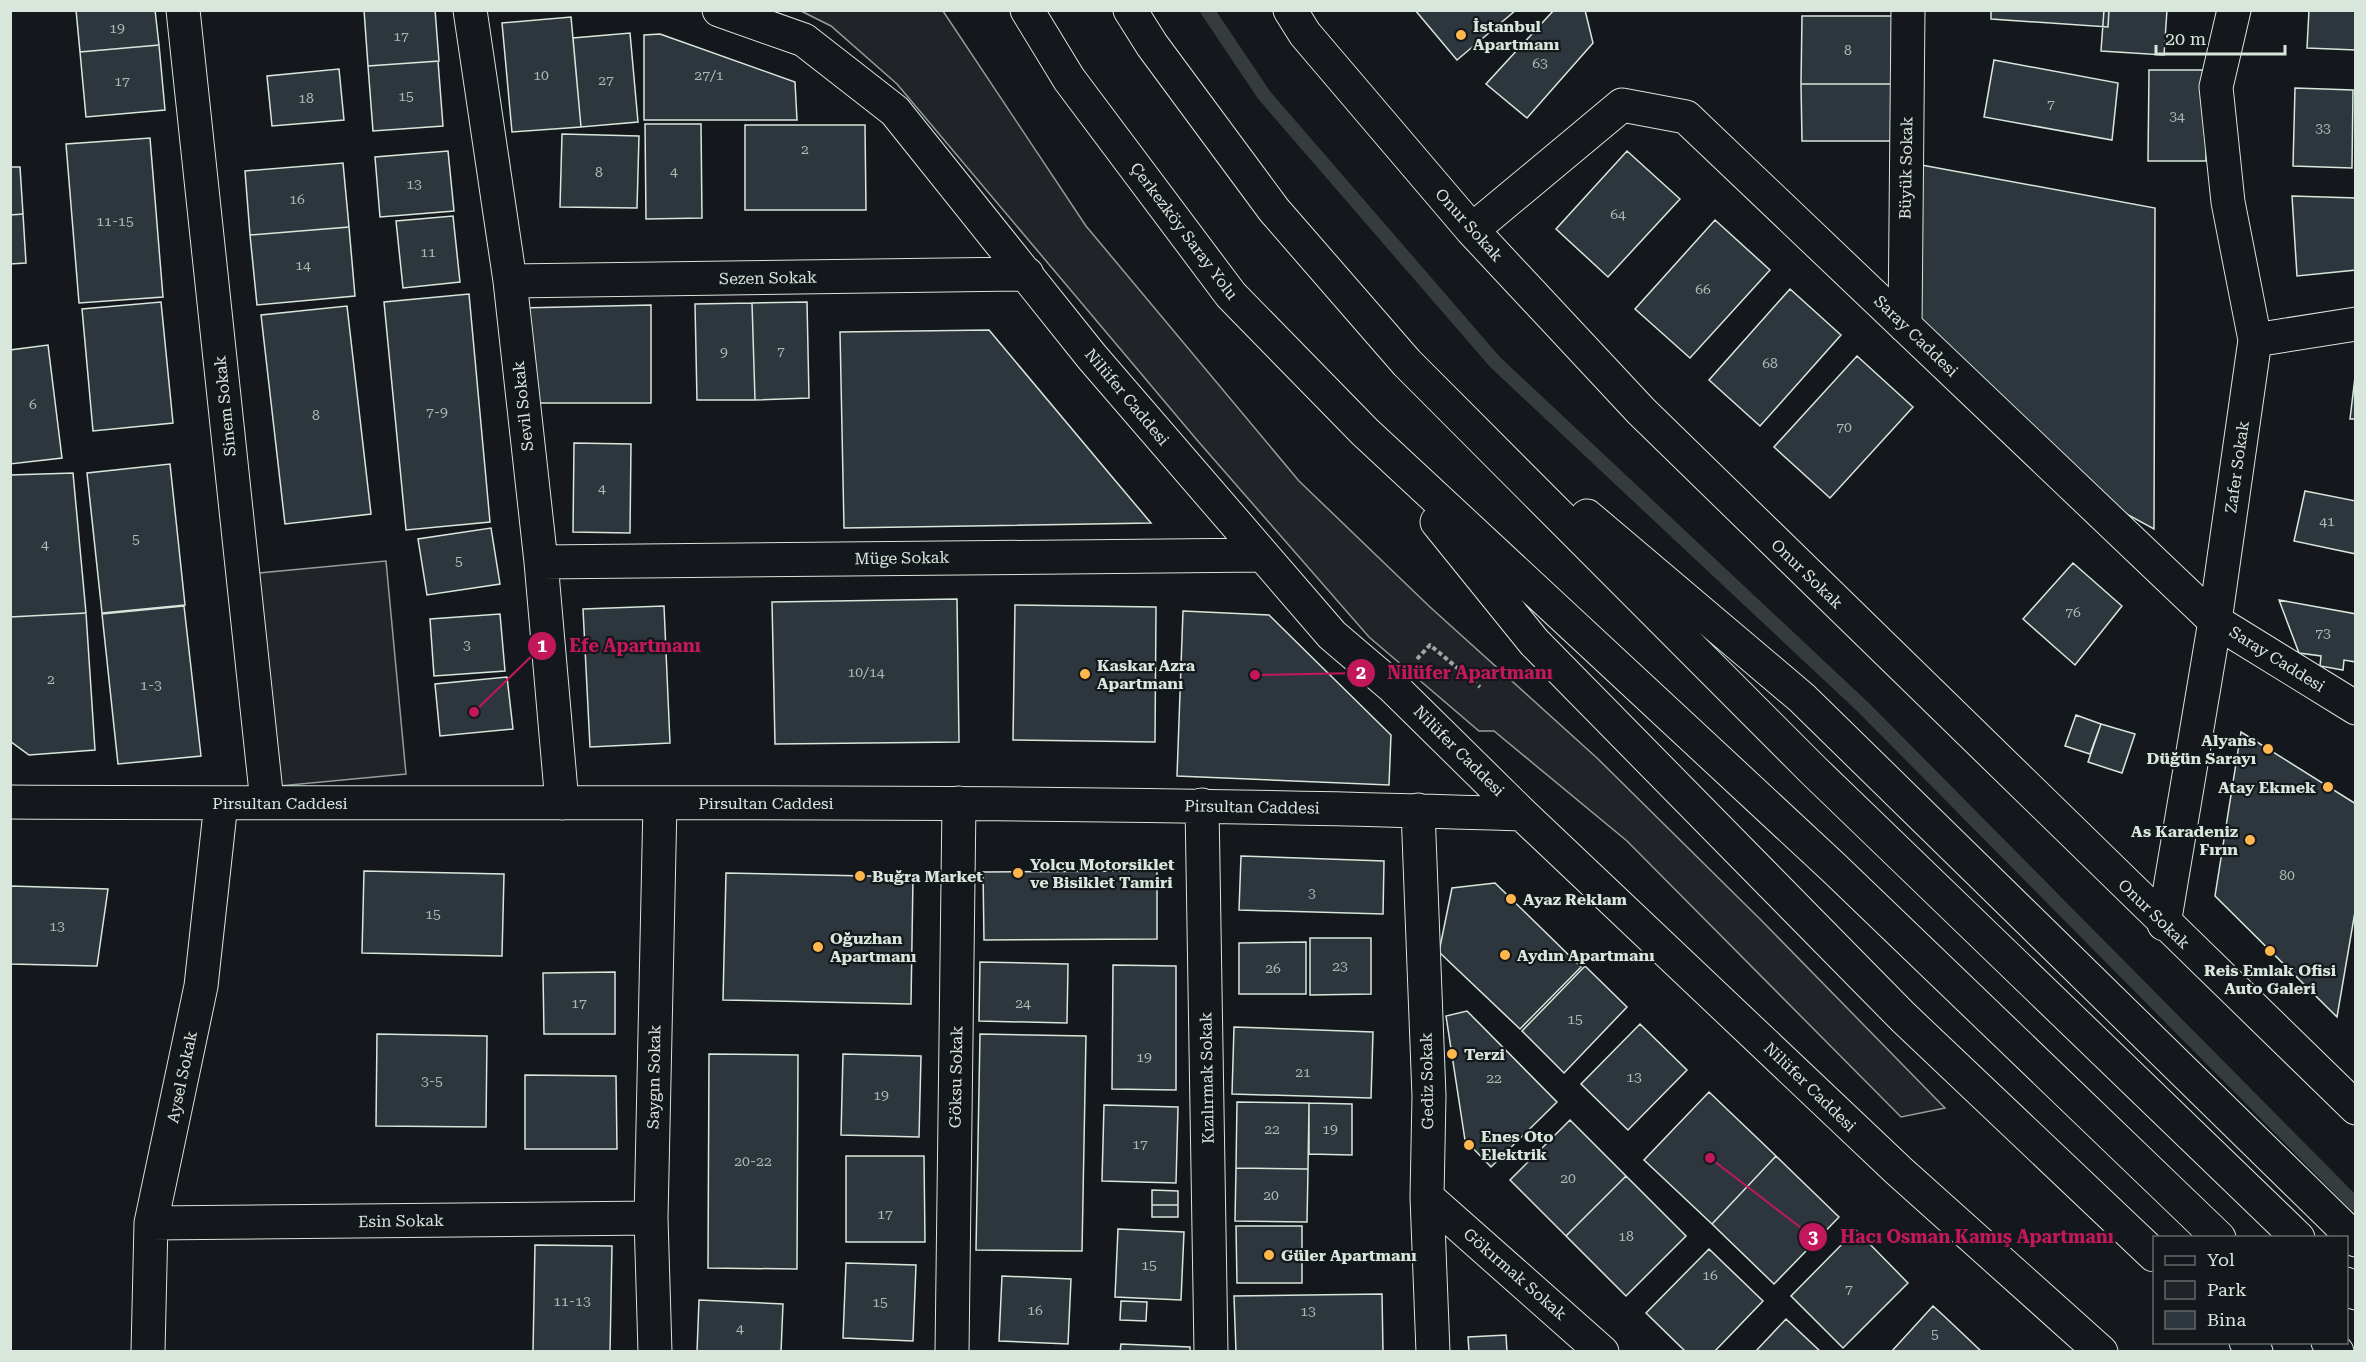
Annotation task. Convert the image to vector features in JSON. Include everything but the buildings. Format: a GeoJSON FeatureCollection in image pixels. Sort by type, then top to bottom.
{"type":"FeatureCollection","features":[{"type":"Feature","properties":{"kind":"main road","name":"Sinem Sokak"},"geometry":{"type":"LineString","coordinates":[[183,10],[267,802]]}},
{"type":"Feature","properties":{"kind":"main road","name":"Sevil Sokak"},"geometry":{"type":"LineString","coordinates":[[470,10],[510,281],[541,562],[562,803]]}},
{"type":"Feature","properties":{"kind":"main road","name":"Nilüfer Caddesi"},"geometry":{"type":"LineString","coordinates":[[719,10],[804,40],[895,111],[1092,357],[1332,635],[1393,687],[1522,814],[1899,1171],[2102,1352]]}},
{"type":"Feature","properties":{"kind":"main road","name":"Çerkezköy Saray Yolu"},"geometry":{"type":"LineString","coordinates":[[1027,10],[1069,79],[1231,295],[1365,432]]}},
{"type":"Feature","properties":{"kind":"main road"},"geometry":{"type":"LineString","coordinates":[[1130,10],[1152,45],[1274,210],[1407,363],[1822,779],[2296,1236]]}},
{"type":"Feature","properties":{"kind":"main road","name":"Onur Sokak"},"geometry":{"type":"LineString","coordinates":[[1290,10],[1305,34],[1472,230],[1641,411],[2355,1108]]}},
{"type":"Feature","properties":{"kind":"main road","name":"Büyük Sokak"},"geometry":{"type":"LineString","coordinates":[[1905,326],[1908,10]]}},
{"type":"Feature","properties":{"kind":"main road","name":"Zafer Sokak"},"geometry":{"type":"LineString","coordinates":[[2164,924],[2216,621],[2255,340],[2228,202],[2216,87],[2234,10]]}},
{"type":"Feature","properties":{"kind":"main road","name":"Saray Caddesi"},"geometry":{"type":"LineString","coordinates":[[1472,230],[1622,105],[1686,117],[2216,621],[2355,708]]}},
{"type":"Feature","properties":{"kind":"main road","name":"Sezen Sokak"},"geometry":{"type":"LineString","coordinates":[[510,281],[1027,274]]}},
{"type":"Feature","properties":{"kind":"main road"},"geometry":{"type":"LineString","coordinates":[[2255,340],[2355,324]]}},
{"type":"Feature","properties":{"kind":"main road"},"geometry":{"type":"LineString","coordinates":[[1407,363],[1802,698],[2355,1240]]}},
{"type":"Feature","properties":{"kind":"main road"},"geometry":{"type":"LineString","coordinates":[[1365,432],[1834,868],[2216,1236]]}},
{"type":"Feature","properties":{"kind":"main road"},"geometry":{"type":"LineString","coordinates":[[1365,432],[1533,642],[1903,1017],[2153,1255]]}},
{"type":"Feature","properties":{"kind":"main road","name":"Müge Sokak"},"geometry":{"type":"LineString","coordinates":[[541,562],[1263,555]]}},
{"type":"Feature","properties":{"kind":"main road","name":"Pirsultan Caddesi"},"geometry":{"type":"LineString","coordinates":[[10,802],[959,803],[1202,805],[1522,814]]}},
{"type":"Feature","properties":{"kind":"main road","name":"Aysel Sokak"},"geometry":{"type":"LineString","coordinates":[[148,1352],[151,1223],[201,986],[221,803]]}},
{"type":"Feature","properties":{"kind":"main road","name":"Saygın Sokak"},"geometry":{"type":"LineString","coordinates":[[655,1352],[651,1218],[660,803]]}},
{"type":"Feature","properties":{"kind":"main road","name":"Göksu Sokak"},"geometry":{"type":"LineString","coordinates":[[952,1352],[959,803]]}},
{"type":"Feature","properties":{"kind":"main road","name":"Kızılırmak Sokak"},"geometry":{"type":"LineString","coordinates":[[1202,805],[1211,1352]]}},
{"type":"Feature","properties":{"kind":"main road","name":"Gediz Sokak"},"geometry":{"type":"LineString","coordinates":[[1418,810],[1429,1096],[1427,1197],[1434,1352]]}},
{"type":"Feature","properties":{"kind":"main road","name":"Gökırmak Sokak"},"geometry":{"type":"LineString","coordinates":[[1427,1197],[1602,1352]]}},
{"type":"Feature","properties":{"kind":"main road","name":"Esin Sokak"},"geometry":{"type":"LineString","coordinates":[[151,1223],[651,1218]]}},
{"type":"Feature","properties":{"kind":"path"},"geometry":{"type":"LineString","coordinates":[[1430,645],[1480,687]]}},
{"type":"Feature","properties":{"kind":"green space"},"geometry":{"type":"Polygon","coordinates":[[[801,11],[943,11],[1086,226],[1299,481],[1430,607],[1597,758],[1761,920],[1945,1108],[1901,1117],[1627,841],[1494,731],[1479,731],[1369,637],[1197,440],[897,84],[831,26],[801,11]]]}},
{"type":"Feature","properties":{"kind":"green space"},"geometry":{"type":"Polygon","coordinates":[[[386,561],[406,774],[279,786],[259,573],[386,561]]]}},
{"type":"Feature","properties":{"kind":"waterway"},"geometry":{"type":"LineString","coordinates":[[1207,10],[1264,95],[1495,362],[1864,708],[2356,1205]]}},
{"type":"Feature","properties":{"kind":"place","name":"İstanbul Apartmanı"},"geometry":{"type":"Point","coordinates":[1461,35]}},
{"type":"Feature","properties":{"kind":"place","name":"Kaskar Azra Apartmanı"},"geometry":{"type":"Point","coordinates":[1085,674]}},
{"type":"Feature","properties":{"kind":"place","name":"Nilüfer Apartmanı"},"geometry":{"type":"Point","coordinates":[1255,675]}},
{"type":"Feature","properties":{"kind":"place","name":"Efe Apartmanı"},"geometry":{"type":"Point","coordinates":[474,712]}},
{"type":"Feature","properties":{"kind":"place","name":"Alyans Düğün Sarayı"},"geometry":{"type":"Point","coordinates":[2268,749]}},
{"type":"Feature","properties":{"kind":"place","name":"Atay Ekmek"},"geometry":{"type":"Point","coordinates":[2328,787]}},
{"type":"Feature","properties":{"kind":"place","name":"As Karadeniz Fırın"},"geometry":{"type":"Point","coordinates":[2250,840]}},
{"type":"Feature","properties":{"kind":"place","name":"Yolcu Motorsiklet ve Bisiklet Tamiri"},"geometry":{"type":"Point","coordinates":[1018,873]}},
{"type":"Feature","properties":{"kind":"place","name":"Buğra Market"},"geometry":{"type":"Point","coordinates":[860,876]}},
{"type":"Feature","properties":{"kind":"place","name":"Ayaz Reklam"},"geometry":{"type":"Point","coordinates":[1511,899]}},
{"type":"Feature","properties":{"kind":"place","name":"Oğuzhan Apartmanı"},"geometry":{"type":"Point","coordinates":[818,947]}},
{"type":"Feature","properties":{"kind":"place","name":"Reis Emlak Ofisi Auto Galeri"},"geometry":{"type":"Point","coordinates":[2270,951]}},
{"type":"Feature","properties":{"kind":"place","name":"Aydın Apartmanı"},"geometry":{"type":"Point","coordinates":[1505,955]}},
{"type":"Feature","properties":{"kind":"place","name":"Terzi"},"geometry":{"type":"Point","coordinates":[1452,1054]}},
{"type":"Feature","properties":{"kind":"place","name":"Enes Oto Elektrik"},"geometry":{"type":"Point","coordinates":[1469,1145]}},
{"type":"Feature","properties":{"kind":"place","name":"Hacı Osman Kamış Apartmanı"},"geometry":{"type":"Point","coordinates":[1710,1158]}},
{"type":"Feature","properties":{"kind":"place","name":"Güler Apartmanı"},"geometry":{"type":"Point","coordinates":[1269,1255]}}]}
